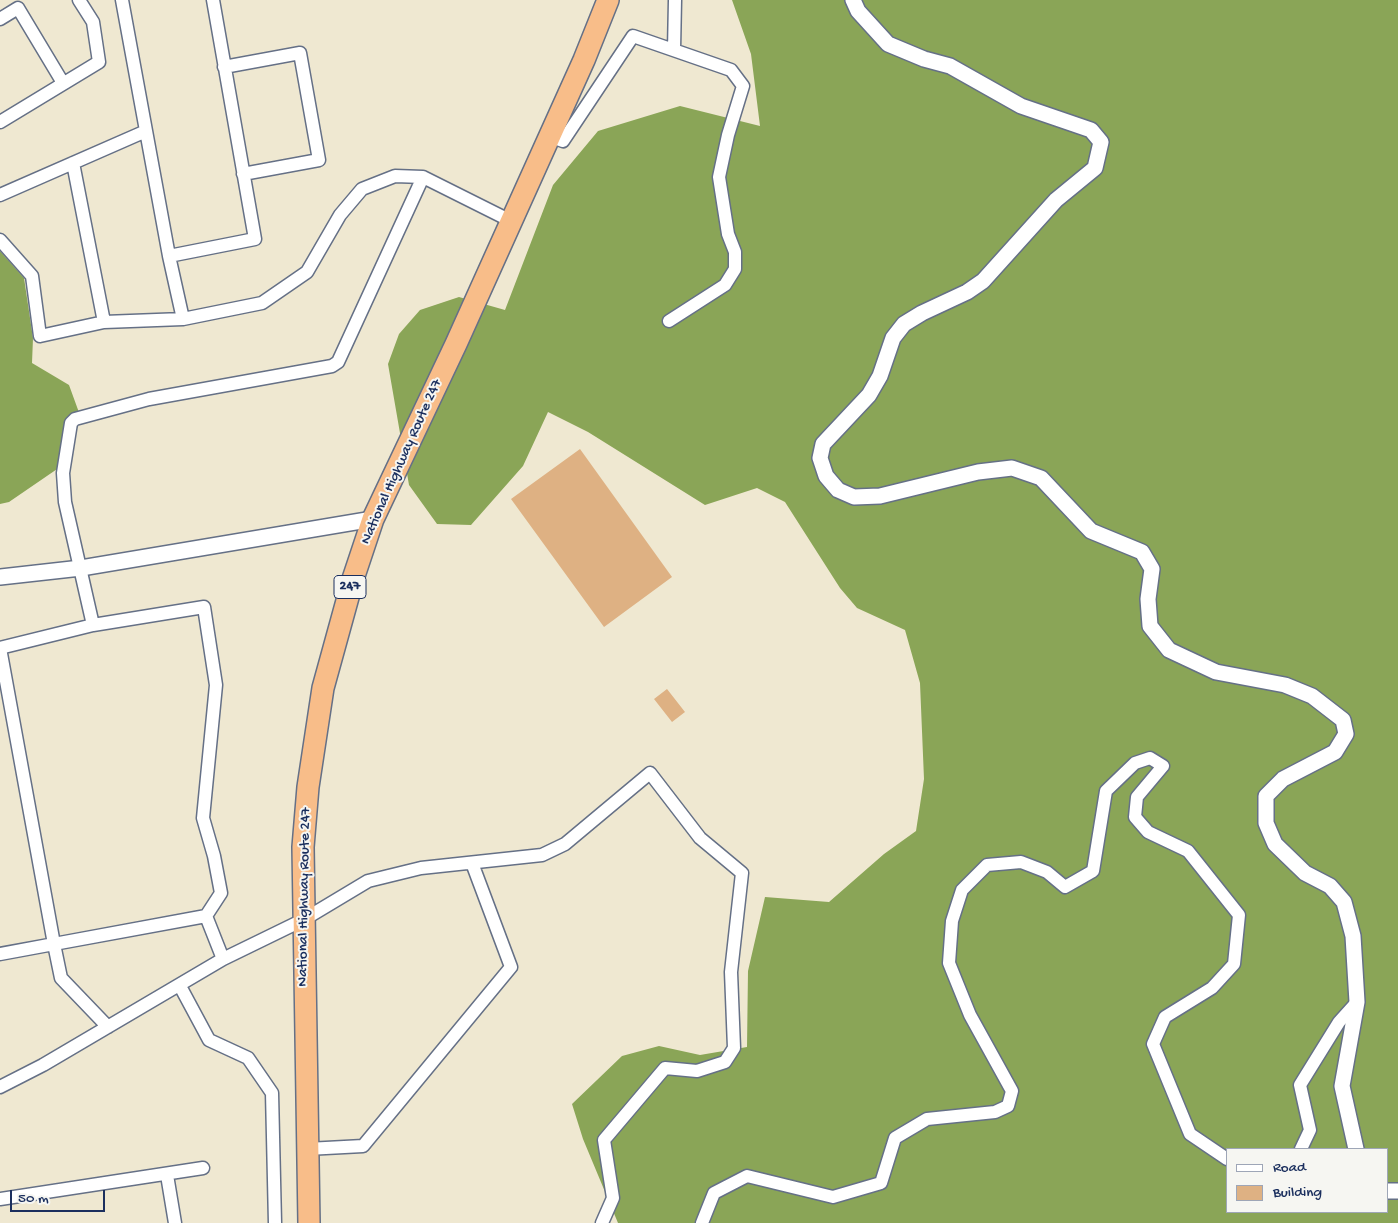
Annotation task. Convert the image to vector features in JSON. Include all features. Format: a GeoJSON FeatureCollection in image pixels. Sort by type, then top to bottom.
{"type":"FeatureCollection","features":[{"type":"Feature","properties":{"kind":"highway","name":"National Highway Route 247"},"geometry":{"type":"LineString","coordinates":[[309,1223],[303,847],[308,787],[323,688],[352,579],[373,519],[456,344],[584,60],[608,0]]}},
{"type":"Feature","properties":{"kind":"street"},"geometry":{"type":"LineString","coordinates":[[0,122],[99,62],[94,22],[79,0]]}},
{"type":"Feature","properties":{"kind":"street"},"geometry":{"type":"LineString","coordinates":[[122,0],[168,256],[183,319]]}},
{"type":"Feature","properties":{"kind":"street"},"geometry":{"type":"LineString","coordinates":[[168,256],[255,239],[212,0]]}},
{"type":"Feature","properties":{"kind":"street"},"geometry":{"type":"LineString","coordinates":[[674,50],[675,0]]}},
{"type":"Feature","properties":{"kind":"street"},"geometry":{"type":"LineString","coordinates":[[853,0],[858,11],[888,44],[950,66],[1021,106],[1091,130],[1100,142],[1095,168],[1056,200],[983,281],[967,292],[922,313],[904,324],[893,338],[880,376],[869,395],[823,444],[820,458],[826,476],[838,490],[854,496],[880,496],[978,472],[1012,468],[1041,478],[1091,531],[1142,552],[1152,569],[1148,599],[1150,626],[1169,650],[1216,672],[1285,685],[1312,696],[1343,720],[1346,734],[1335,752],[1283,779],[1266,796],[1266,823],[1275,844],[1305,873],[1330,886],[1344,902],[1353,936],[1357,1002],[1342,1086],[1356,1148]]}},
{"type":"Feature","properties":{"kind":"street"},"geometry":{"type":"LineString","coordinates":[[0,19],[18,8],[63,83]]}},
{"type":"Feature","properties":{"kind":"street"},"geometry":{"type":"LineString","coordinates":[[550,136],[563,141],[633,36],[731,70],[743,86],[728,135],[719,177],[728,234],[735,252],[735,269],[725,285],[669,321]]}},
{"type":"Feature","properties":{"kind":"street"},"geometry":{"type":"LineString","coordinates":[[224,67],[300,53],[319,160],[244,174]]}},
{"type":"Feature","properties":{"kind":"street"},"geometry":{"type":"LineString","coordinates":[[0,195],[146,131]]}},
{"type":"Feature","properties":{"kind":"street"},"geometry":{"type":"LineString","coordinates":[[73,163],[104,322]]}},
{"type":"Feature","properties":{"kind":"street"},"geometry":{"type":"LineString","coordinates":[[0,240],[32,276],[40,336],[104,322],[183,319],[262,303],[307,272],[340,215],[362,189],[395,176],[423,177],[511,221]]}},
{"type":"Feature","properties":{"kind":"street"},"geometry":{"type":"LineString","coordinates":[[93,625],[65,502],[63,473],[71,423],[74,419],[149,399],[332,366],[338,362],[423,177]]}},
{"type":"Feature","properties":{"kind":"street"},"geometry":{"type":"LineString","coordinates":[[0,576],[81,568],[373,519]]}},
{"type":"Feature","properties":{"kind":"street"},"geometry":{"type":"LineString","coordinates":[[0,582],[19,574]]}},
{"type":"Feature","properties":{"kind":"street"},"geometry":{"type":"LineString","coordinates":[[0,954],[54,944],[206,916],[221,893],[214,856],[203,818],[216,684],[204,607],[93,625],[0,648],[54,944],[61,978],[108,1027]]}},
{"type":"Feature","properties":{"kind":"street"},"geometry":{"type":"LineString","coordinates":[[702,1223],[714,1193],[747,1176],[833,1197],[880,1183],[895,1138],[927,1119],[995,1112],[1008,1106],[1012,1091],[970,1015],[949,963],[952,921],[962,890],[987,866],[1020,862],[1047,872],[1065,887],[1093,871],[1106,791],[1135,763],[1150,758],[1163,766],[1137,797],[1135,817],[1148,832],[1188,852],[1239,915],[1234,964],[1212,988],[1165,1017],[1153,1044],[1190,1134],[1226,1157]]}},
{"type":"Feature","properties":{"kind":"street"},"geometry":{"type":"LineString","coordinates":[[0,1087],[180,986],[223,959],[303,920],[368,881],[420,868],[542,855],[565,844],[650,773],[700,838],[742,873],[731,972],[734,1048],[725,1062],[697,1071],[665,1068],[604,1140],[613,1198],[602,1223]]}},
{"type":"Feature","properties":{"kind":"street"},"geometry":{"type":"LineString","coordinates":[[307,1149],[363,1146],[511,967],[472,863]]}},
{"type":"Feature","properties":{"kind":"street"},"geometry":{"type":"LineString","coordinates":[[206,916],[223,959]]}},
{"type":"Feature","properties":{"kind":"street"},"geometry":{"type":"LineString","coordinates":[[180,986],[208,1040],[248,1058],[272,1093],[274,1223]]}},
{"type":"Feature","properties":{"kind":"street"},"geometry":{"type":"LineString","coordinates":[[1301,1148],[1310,1130],[1300,1085],[1339,1022],[1357,1002]]}},
{"type":"Feature","properties":{"kind":"street"},"geometry":{"type":"LineString","coordinates":[[0,1199],[203,1168]]}},
{"type":"Feature","properties":{"kind":"street"},"geometry":{"type":"LineString","coordinates":[[167,1175],[175,1223]]}},
{"type":"Feature","properties":{"kind":"green space"},"geometry":{"type":"Polygon","coordinates":[[[732,0],[1398,0],[1398,1223],[618,1223],[583,1139],[572,1104],[622,1056],[659,1046],[700,1055],[747,1047],[748,971],[765,897],[829,902],[884,854],[916,831],[924,779],[920,683],[905,630],[857,608],[840,588],[785,502],[757,488],[705,505],[588,432],[548,412],[523,466],[471,525],[437,524],[409,485],[388,364],[399,334],[420,310],[459,297],[505,310],[553,185],[598,131],[680,106],[760,126],[751,54],[732,0]]]}},
{"type":"Feature","properties":{"kind":"green space"},"geometry":{"type":"Polygon","coordinates":[[[0,251],[24,278],[33,338],[32,363],[69,385],[81,418],[63,465],[9,502],[0,504],[0,251]]]}},
{"type":"Feature","properties":{"kind":"building"},"geometry":{"type":"Polygon","coordinates":[[[580,449],[672,577],[604,627],[511,499],[580,449]]]}},
{"type":"Feature","properties":{"kind":"building"},"geometry":{"type":"Polygon","coordinates":[[[667,689],[685,712],[672,722],[654,699],[667,689]]]}}]}
